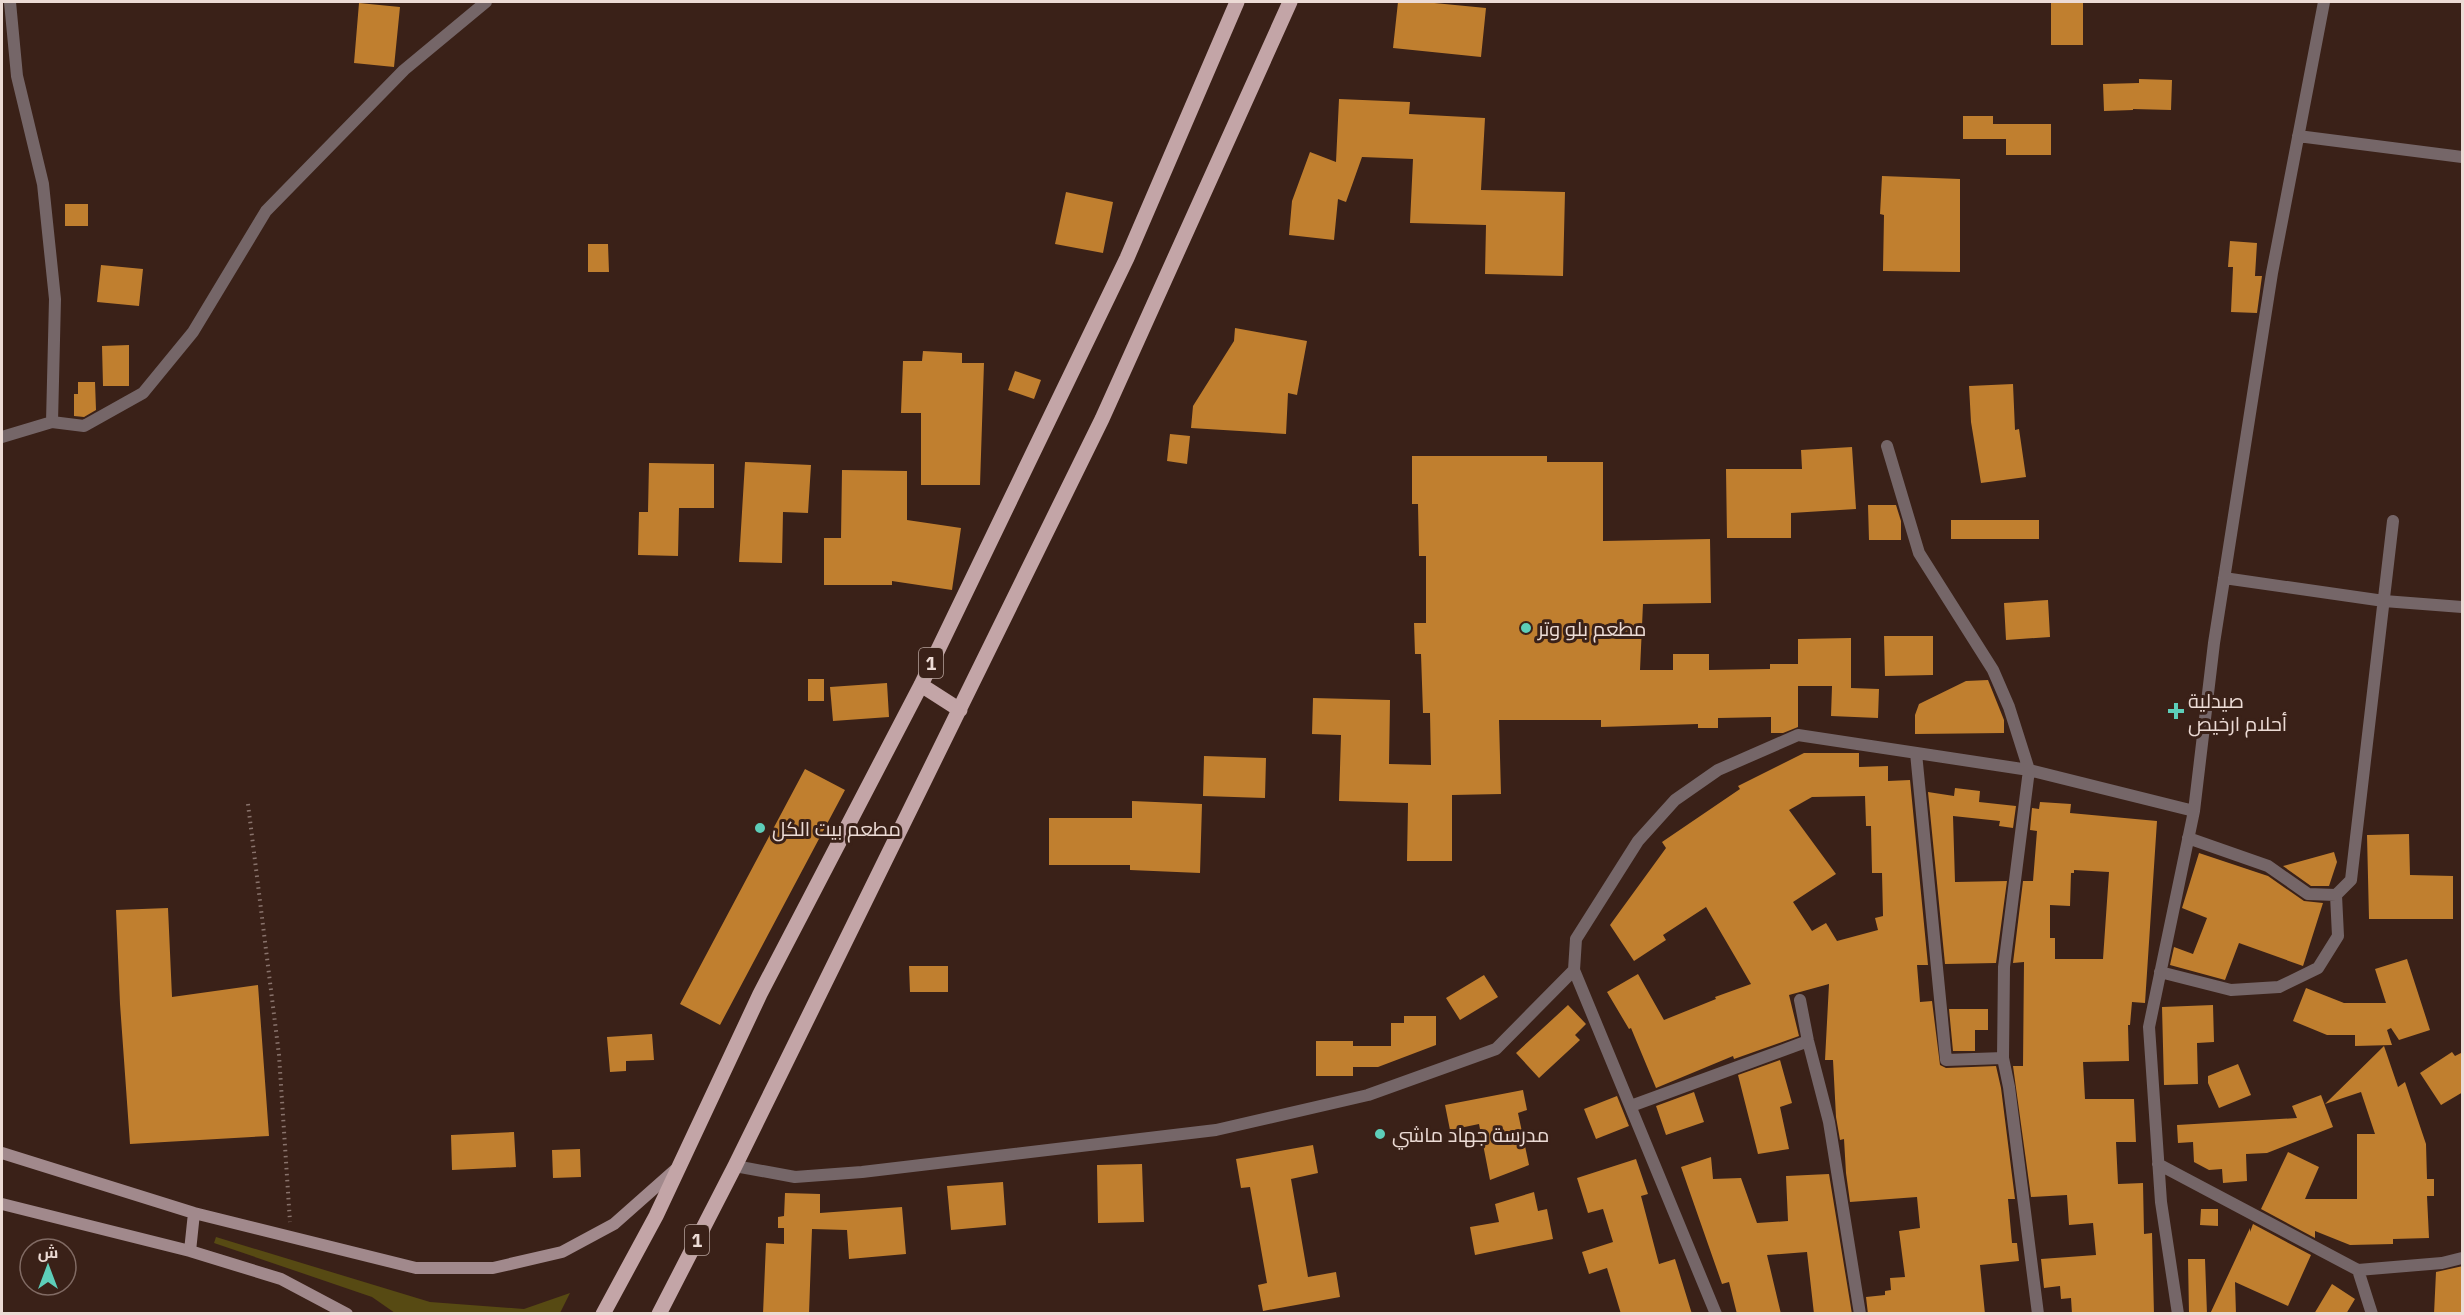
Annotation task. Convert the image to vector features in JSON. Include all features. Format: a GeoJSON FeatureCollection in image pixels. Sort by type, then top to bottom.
{"type":"FeatureCollection","features":[{"type":"Feature","properties":{"kind":"main road","name":"1"},"geometry":{"type":"LineString","coordinates":[[603,1314],[656,1216],[760,994],[921,685],[1127,258],[1237,2]]}},
{"type":"Feature","properties":{"kind":"main road","name":"1"},"geometry":{"type":"LineString","coordinates":[[659,1314],[735,1166],[1102,419],[1290,2]]}},
{"type":"Feature","properties":{"kind":"main road"},"geometry":{"type":"LineString","coordinates":[[921,685],[960,710]]}},
{"type":"Feature","properties":{"kind":"main road"},"geometry":{"type":"LineString","coordinates":[[2,1153],[194,1214],[416,1268],[493,1268],[562,1252],[614,1224],[678,1167]]}},
{"type":"Feature","properties":{"kind":"main road"},"geometry":{"type":"LineString","coordinates":[[2,1204],[190,1251],[281,1279],[347,1314]]}},
{"type":"Feature","properties":{"kind":"main road"},"geometry":{"type":"LineString","coordinates":[[190,1251],[194,1214]]}},
{"type":"Feature","properties":{"kind":"street"},"geometry":{"type":"LineString","coordinates":[[10,2],[16,76],[43,184],[55,299],[52,422]]}},
{"type":"Feature","properties":{"kind":"street"},"geometry":{"type":"LineString","coordinates":[[2,437],[52,422],[84,426],[143,393],[193,332],[266,211],[404,70],[486,2]]}},
{"type":"Feature","properties":{"kind":"street"},"geometry":{"type":"LineString","coordinates":[[2178,1314],[2161,1202],[2149,1027],[2193,811],[2224,578],[2272,273],[2324,2]]}},
{"type":"Feature","properties":{"kind":"street"},"geometry":{"type":"LineString","coordinates":[[2298,136],[2463,157]]}},
{"type":"Feature","properties":{"kind":"street"},"geometry":{"type":"LineString","coordinates":[[1887,446],[1919,553],[1993,670],[2009,707],[2029,770],[2004,966],[2003,1058],[2009,1088],[2038,1314]]}},
{"type":"Feature","properties":{"kind":"street"},"geometry":{"type":"LineString","coordinates":[[2188,838],[2268,866],[2308,894],[2336,895],[2351,880],[2393,521]]}},
{"type":"Feature","properties":{"kind":"street"},"geometry":{"type":"LineString","coordinates":[[2224,578],[2384,601],[2463,607]]}},
{"type":"Feature","properties":{"kind":"street"},"geometry":{"type":"LineString","coordinates":[[1716,1314],[1574,970],[1576,939],[1638,841],[1675,800],[1718,770],[1798,735],[2029,770],[2193,811]]}},
{"type":"Feature","properties":{"kind":"street"},"geometry":{"type":"LineString","coordinates":[[1916,753],[1946,1060],[2003,1058]]}},
{"type":"Feature","properties":{"kind":"street"},"geometry":{"type":"LineString","coordinates":[[2160,972],[2231,990],[2278,987],[2318,968],[2338,936],[2336,895]]}},
{"type":"Feature","properties":{"kind":"street"},"geometry":{"type":"LineString","coordinates":[[735,1166],[795,1177],[862,1172],[1216,1130],[1368,1095],[1496,1049],[1574,970]]}},
{"type":"Feature","properties":{"kind":"street"},"geometry":{"type":"LineString","coordinates":[[1800,1000],[1808,1041],[1830,1122],[1860,1314]]}},
{"type":"Feature","properties":{"kind":"street"},"geometry":{"type":"LineString","coordinates":[[1631,1106],[1808,1041]]}},
{"type":"Feature","properties":{"kind":"street"},"geometry":{"type":"LineString","coordinates":[[2158,1164],[2358,1270],[2442,1263],[2463,1258]]}},
{"type":"Feature","properties":{"kind":"street"},"geometry":{"type":"LineString","coordinates":[[2358,1270],[2372,1314]]}},
{"type":"Feature","properties":{"kind":"path"},"geometry":{"type":"LineString","coordinates":[[248,804],[279,1055],[291,1238]]}},
{"type":"Feature","properties":{"kind":"shaded area"},"geometry":{"type":"Polygon","coordinates":[[[216,1237],[430,1302],[524,1309],[570,1293],[560,1313],[395,1313],[372,1297],[214,1243],[216,1237]]]}},
{"type":"Feature","properties":{"kind":"building"},"geometry":{"type":"Polygon","coordinates":[[[1398,2],[1486,8],[1481,57],[1393,48],[1398,2]]]}},
{"type":"Feature","properties":{"kind":"building"},"geometry":{"type":"Polygon","coordinates":[[[2051,2],[2083,2],[2083,45],[2051,45],[2051,2]]]}},
{"type":"Feature","properties":{"kind":"building"},"geometry":{"type":"Polygon","coordinates":[[[359,3],[400,7],[394,67],[354,63],[359,3]]]}},
{"type":"Feature","properties":{"kind":"building"},"geometry":{"type":"Polygon","coordinates":[[[2139,79],[2172,80],[2171,110],[2104,111],[2103,84],[2139,83],[2139,79]]]}},
{"type":"Feature","properties":{"kind":"building"},"geometry":{"type":"Polygon","coordinates":[[[1339,99],[1410,102],[1409,114],[1485,118],[1481,190],[1565,192],[1563,276],[1485,274],[1486,225],[1410,223],[1413,159],[1362,157],[1346,202],[1338,199],[1334,240],[1289,235],[1292,201],[1310,152],[1336,162],[1339,99]]]}},
{"type":"Feature","properties":{"kind":"building"},"geometry":{"type":"Polygon","coordinates":[[[1963,116],[1993,116],[1993,124],[2051,124],[2051,155],[2006,155],[2006,139],[1963,139],[1963,116]]]}},
{"type":"Feature","properties":{"kind":"building"},"geometry":{"type":"Polygon","coordinates":[[[1882,176],[1960,179],[1960,272],[1883,271],[1884,215],[1880,214],[1882,176]]]}},
{"type":"Feature","properties":{"kind":"building"},"geometry":{"type":"Polygon","coordinates":[[[1066,192],[1113,202],[1103,253],[1055,244],[1066,192]]]}},
{"type":"Feature","properties":{"kind":"building"},"geometry":{"type":"Polygon","coordinates":[[[65,204],[88,204],[88,226],[65,226],[65,204]]]}},
{"type":"Feature","properties":{"kind":"building"},"geometry":{"type":"Polygon","coordinates":[[[2230,241],[2257,243],[2255,276],[2262,276],[2257,313],[2231,312],[2233,267],[2228,267],[2230,241]]]}},
{"type":"Feature","properties":{"kind":"building"},"geometry":{"type":"Polygon","coordinates":[[[588,244],[608,244],[609,272],[588,272],[588,244]]]}},
{"type":"Feature","properties":{"kind":"building"},"geometry":{"type":"Polygon","coordinates":[[[101,265],[143,269],[139,306],[97,302],[101,265]]]}},
{"type":"Feature","properties":{"kind":"building"},"geometry":{"type":"Polygon","coordinates":[[[1235,328],[1307,341],[1297,395],[1288,393],[1286,434],[1191,428],[1193,406],[1234,341],[1235,328]]]}},
{"type":"Feature","properties":{"kind":"building"},"geometry":{"type":"Polygon","coordinates":[[[129,345],[129,386],[103,386],[102,346],[129,345]]]}},
{"type":"Feature","properties":{"kind":"building"},"geometry":{"type":"Polygon","coordinates":[[[923,351],[962,353],[962,363],[984,363],[980,485],[921,485],[921,413],[901,413],[903,361],[922,361],[923,351]]]}},
{"type":"Feature","properties":{"kind":"building"},"geometry":{"type":"Polygon","coordinates":[[[1015,371],[1041,380],[1034,399],[1008,390],[1015,371]]]}},
{"type":"Feature","properties":{"kind":"building"},"geometry":{"type":"Polygon","coordinates":[[[78,382],[95,382],[96,410],[84,417],[74,416],[74,394],[78,394],[78,382]]]}},
{"type":"Feature","properties":{"kind":"building"},"geometry":{"type":"Polygon","coordinates":[[[2013,384],[2015,430],[2019,429],[2026,477],[1981,483],[1971,422],[1969,386],[2013,384]]]}},
{"type":"Feature","properties":{"kind":"building"},"geometry":{"type":"Polygon","coordinates":[[[1170,434],[1190,436],[1187,464],[1167,461],[1170,434]]]}},
{"type":"Feature","properties":{"kind":"building"},"geometry":{"type":"Polygon","coordinates":[[[1852,447],[1856,509],[1791,513],[1791,538],[1727,538],[1726,469],[1802,469],[1801,450],[1852,447]]]}},
{"type":"Feature","properties":{"kind":"building"},"geometry":{"type":"Polygon","coordinates":[[[1412,456],[1547,456],[1547,462],[1603,462],[1603,541],[1710,539],[1711,603],[1643,604],[1640,670],[1673,670],[1673,654],[1709,654],[1709,670],[1770,669],[1770,664],[1798,664],[1798,639],[1851,638],[1851,688],[1879,689],[1878,718],[1831,716],[1832,686],[1798,686],[1798,727],[1783,733],[1771,733],[1771,717],[1718,718],[1718,728],[1698,728],[1698,724],[1601,727],[1601,720],[1499,720],[1501,794],[1452,795],[1452,861],[1407,861],[1408,803],[1339,801],[1341,735],[1312,734],[1313,698],[1390,700],[1389,764],[1431,765],[1430,713],[1423,713],[1421,654],[1415,654],[1414,623],[1426,623],[1426,556],[1419,556],[1418,504],[1412,504],[1412,456]]]}},
{"type":"Feature","properties":{"kind":"building"},"geometry":{"type":"Polygon","coordinates":[[[745,462],[811,465],[808,513],[783,512],[782,563],[739,562],[745,462]]]}},
{"type":"Feature","properties":{"kind":"building"},"geometry":{"type":"Polygon","coordinates":[[[649,463],[714,464],[714,508],[679,508],[678,556],[638,555],[639,512],[648,512],[649,463]]]}},
{"type":"Feature","properties":{"kind":"building"},"geometry":{"type":"Polygon","coordinates":[[[842,470],[907,471],[907,520],[961,528],[952,590],[892,581],[892,585],[824,585],[824,538],[841,538],[842,470]]]}},
{"type":"Feature","properties":{"kind":"building"},"geometry":{"type":"Polygon","coordinates":[[[1868,505],[1896,505],[1901,521],[1901,540],[1869,540],[1868,505]]]}},
{"type":"Feature","properties":{"kind":"building"},"geometry":{"type":"Polygon","coordinates":[[[1951,520],[2039,520],[2039,539],[1951,539],[1951,520]]]}},
{"type":"Feature","properties":{"kind":"building"},"geometry":{"type":"Polygon","coordinates":[[[2048,600],[2050,637],[2006,640],[2004,603],[2048,600]]]}},
{"type":"Feature","properties":{"kind":"building"},"geometry":{"type":"Polygon","coordinates":[[[1884,636],[1933,636],[1933,675],[1885,676],[1884,636]]]}},
{"type":"Feature","properties":{"kind":"building"},"geometry":{"type":"Polygon","coordinates":[[[808,679],[824,679],[824,701],[808,701],[808,679]]]}},
{"type":"Feature","properties":{"kind":"building"},"geometry":{"type":"Polygon","coordinates":[[[1988,680],[2004,720],[2004,733],[1915,734],[1915,715],[1919,704],[1966,681],[1988,680]]]}},
{"type":"Feature","properties":{"kind":"building"},"geometry":{"type":"Polygon","coordinates":[[[887,683],[889,717],[833,721],[830,687],[887,683]]]}},
{"type":"Feature","properties":{"kind":"building"},"geometry":{"type":"Polygon","coordinates":[[[1804,753],[1859,753],[1859,767],[1888,766],[1888,781],[1910,780],[1928,965],[1917,965],[1920,1002],[1932,1001],[1940,1065],[1946,1068],[1996,1066],[2001,1088],[2015,1199],[2008,1199],[2012,1243],[2017,1243],[2019,1261],[1980,1265],[1985,1314],[1868,1314],[1866,1297],[1885,1295],[1885,1291],[1891,1290],[1890,1278],[1905,1277],[1899,1231],[1920,1228],[1917,1197],[1850,1202],[1844,1139],[1840,1140],[1836,1117],[1833,1060],[1825,1060],[1829,984],[1789,995],[1799,1036],[1734,1059],[1733,1056],[1656,1088],[1631,1028],[1629,1029],[1607,992],[1638,974],[1664,1020],[1751,984],[1706,907],[1663,935],[1666,940],[1634,961],[1610,925],[1666,848],[1662,842],[1740,789],[1738,786],[1804,753]],[[1865,796],[1812,797],[1789,810],[1836,874],[1793,902],[1812,931],[1826,923],[1837,941],[1878,930],[1875,918],[1883,916],[1882,873],[1872,873],[1871,826],[1866,826],[1865,796]]]}},
{"type":"Feature","properties":{"kind":"building"},"geometry":{"type":"Polygon","coordinates":[[[1204,756],[1266,758],[1265,798],[1203,796],[1204,756]]]}},
{"type":"Feature","properties":{"kind":"building"},"geometry":{"type":"Polygon","coordinates":[[[805,769],[845,790],[720,1025],[680,1004],[805,769]]]}},
{"type":"Feature","properties":{"kind":"building"},"geometry":{"type":"Polygon","coordinates":[[[1955,788],[1980,791],[1979,802],[2016,806],[2013,828],[1999,826],[2000,821],[1953,816],[1955,882],[2007,881],[1996,963],[1945,964],[1928,792],[1954,796],[1955,788]]]}},
{"type":"Feature","properties":{"kind":"building"},"geometry":{"type":"Polygon","coordinates":[[[1132,801],[1202,804],[1200,873],[1130,870],[1130,865],[1049,865],[1049,818],[1132,818],[1132,801]]]}},
{"type":"Feature","properties":{"kind":"building"},"geometry":{"type":"Polygon","coordinates":[[[2040,802],[2071,804],[2070,813],[2157,821],[2145,1003],[2132,1002],[2130,1025],[2128,1025],[2129,1061],[2083,1062],[2085,1099],[2134,1099],[2136,1142],[2116,1142],[2118,1184],[2143,1183],[2144,1234],[2152,1233],[2154,1314],[2072,1314],[2071,1298],[2061,1299],[2060,1286],[2044,1288],[2041,1259],[2096,1255],[2093,1223],[2069,1225],[2067,1195],[2031,1197],[2013,1066],[2023,1066],[2024,962],[2013,963],[2023,881],[2033,881],[2037,831],[2030,830],[2032,808],[2039,809],[2040,802]],[[2074,870],[2074,873],[2071,873],[2070,906],[2050,905],[2050,938],[2055,938],[2055,959],[2103,959],[2109,872],[2074,870]]]}},
{"type":"Feature","properties":{"kind":"building"},"geometry":{"type":"Polygon","coordinates":[[[2409,834],[2410,875],[2453,876],[2453,919],[2369,919],[2367,835],[2409,834]]]}},
{"type":"Feature","properties":{"kind":"building"},"geometry":{"type":"Polygon","coordinates":[[[2334,852],[2337,862],[2329,886],[2311,886],[2283,866],[2334,852]]]}},
{"type":"Feature","properties":{"kind":"building"},"geometry":{"type":"Polygon","coordinates":[[[2199,853],[2268,876],[2304,901],[2323,903],[2303,966],[2239,943],[2225,980],[2170,965],[2174,947],[2193,954],[2207,918],[2182,908],[2199,853]]]}},
{"type":"Feature","properties":{"kind":"building"},"geometry":{"type":"Polygon","coordinates":[[[168,908],[172,997],[258,985],[269,1136],[130,1144],[116,910],[168,908]]]}},
{"type":"Feature","properties":{"kind":"building"},"geometry":{"type":"Polygon","coordinates":[[[2407,959],[2430,1030],[2399,1040],[2391,1028],[2387,1030],[2392,1045],[2355,1046],[2355,1035],[2327,1035],[2293,1021],[2306,988],[2344,1003],[2386,1003],[2375,969],[2407,959]]]}},
{"type":"Feature","properties":{"kind":"building"},"geometry":{"type":"Polygon","coordinates":[[[909,966],[948,966],[948,992],[910,992],[909,966]]]}},
{"type":"Feature","properties":{"kind":"building"},"geometry":{"type":"Polygon","coordinates":[[[1484,975],[1498,997],[1460,1020],[1446,998],[1484,975]]]}},
{"type":"Feature","properties":{"kind":"building"},"geometry":{"type":"Polygon","coordinates":[[[1568,1005],[1586,1024],[1575,1035],[1580,1040],[1539,1078],[1516,1053],[1568,1005]]]}},
{"type":"Feature","properties":{"kind":"building"},"geometry":{"type":"Polygon","coordinates":[[[2213,1005],[2214,1042],[2197,1043],[2198,1084],[2164,1085],[2162,1007],[2213,1005]]]}},
{"type":"Feature","properties":{"kind":"building"},"geometry":{"type":"Polygon","coordinates":[[[1949,1009],[1988,1009],[1988,1030],[1975,1030],[1975,1051],[1953,1051],[1949,1009]]]}},
{"type":"Feature","properties":{"kind":"building"},"geometry":{"type":"Polygon","coordinates":[[[1404,1016],[1436,1016],[1436,1045],[1378,1067],[1353,1067],[1353,1076],[1316,1076],[1316,1041],[1353,1041],[1353,1046],[1391,1046],[1391,1023],[1404,1023],[1404,1016]]]}},
{"type":"Feature","properties":{"kind":"building"},"geometry":{"type":"Polygon","coordinates":[[[652,1034],[654,1060],[626,1061],[626,1071],[610,1072],[607,1037],[652,1034]]]}},
{"type":"Feature","properties":{"kind":"building"},"geometry":{"type":"Polygon","coordinates":[[[2384,1046],[2398,1087],[2405,1082],[2426,1144],[2427,1179],[2434,1179],[2434,1196],[2427,1196],[2429,1238],[2393,1239],[2393,1244],[2350,1245],[2315,1231],[2315,1238],[2261,1209],[2288,1152],[2319,1167],[2305,1199],[2357,1199],[2357,1134],[2375,1134],[2361,1092],[2325,1104],[2384,1046]]]}},
{"type":"Feature","properties":{"kind":"building"},"geometry":{"type":"Polygon","coordinates":[[[2452,1052],[2455,1056],[2463,1052],[2463,1092],[2441,1105],[2420,1073],[2452,1052]]]}},
{"type":"Feature","properties":{"kind":"building"},"geometry":{"type":"Polygon","coordinates":[[[1780,1060],[1792,1103],[1780,1107],[1789,1149],[1758,1154],[1738,1075],[1780,1060]]]}},
{"type":"Feature","properties":{"kind":"building"},"geometry":{"type":"Polygon","coordinates":[[[2238,1064],[2251,1095],[2219,1108],[2208,1083],[2208,1076],[2238,1064]]]}},
{"type":"Feature","properties":{"kind":"building"},"geometry":{"type":"Polygon","coordinates":[[[1523,1090],[1527,1110],[1518,1113],[1529,1165],[1490,1180],[1479,1124],[1450,1130],[1445,1105],[1523,1090]]]}},
{"type":"Feature","properties":{"kind":"building"},"geometry":{"type":"Polygon","coordinates":[[[1694,1092],[1704,1122],[1666,1135],[1656,1106],[1694,1092]]]}},
{"type":"Feature","properties":{"kind":"building"},"geometry":{"type":"Polygon","coordinates":[[[2321,1095],[2333,1127],[2267,1153],[2246,1154],[2247,1181],[2223,1183],[2222,1169],[2209,1170],[2194,1162],[2193,1142],[2178,1143],[2177,1125],[2297,1118],[2292,1106],[2321,1095]]]}},
{"type":"Feature","properties":{"kind":"building"},"geometry":{"type":"Polygon","coordinates":[[[1617,1096],[1629,1126],[1596,1139],[1584,1109],[1617,1096]]]}},
{"type":"Feature","properties":{"kind":"building"},"geometry":{"type":"Polygon","coordinates":[[[514,1132],[516,1167],[452,1170],[451,1135],[514,1132]]]}},
{"type":"Feature","properties":{"kind":"building"},"geometry":{"type":"Polygon","coordinates":[[[1313,1145],[1318,1173],[1291,1179],[1308,1277],[1336,1272],[1340,1297],[1263,1311],[1258,1285],[1267,1283],[1250,1187],[1241,1188],[1236,1159],[1313,1145]]]}},
{"type":"Feature","properties":{"kind":"building"},"geometry":{"type":"Polygon","coordinates":[[[580,1149],[581,1177],[553,1178],[552,1150],[580,1149]]]}},
{"type":"Feature","properties":{"kind":"building"},"geometry":{"type":"Polygon","coordinates":[[[1711,1157],[1713,1179],[1741,1178],[1757,1223],[1788,1221],[1786,1176],[1829,1174],[1852,1314],[1814,1314],[1807,1252],[1767,1255],[1781,1314],[1737,1314],[1729,1282],[1722,1284],[1681,1167],[1711,1157]]]}},
{"type":"Feature","properties":{"kind":"building"},"geometry":{"type":"Polygon","coordinates":[[[1636,1159],[1648,1194],[1641,1196],[1659,1264],[1675,1259],[1692,1314],[1621,1314],[1607,1268],[1589,1274],[1582,1252],[1613,1242],[1603,1209],[1588,1213],[1577,1178],[1636,1159]]]}},
{"type":"Feature","properties":{"kind":"building"},"geometry":{"type":"Polygon","coordinates":[[[1142,1164],[1144,1222],[1098,1223],[1097,1165],[1142,1164]]]}},
{"type":"Feature","properties":{"kind":"building"},"geometry":{"type":"Polygon","coordinates":[[[1003,1182],[1006,1225],[951,1230],[947,1186],[1003,1182]]]}},
{"type":"Feature","properties":{"kind":"building"},"geometry":{"type":"Polygon","coordinates":[[[1534,1192],[1538,1211],[1547,1209],[1553,1239],[1475,1255],[1470,1227],[1499,1222],[1495,1204],[1534,1192]]]}},
{"type":"Feature","properties":{"kind":"building"},"geometry":{"type":"Polygon","coordinates":[[[785,1193],[820,1194],[820,1213],[902,1207],[906,1254],[849,1259],[847,1230],[812,1229],[809,1314],[763,1314],[766,1243],[784,1244],[784,1228],[778,1228],[778,1217],[784,1216],[785,1193]]]}},
{"type":"Feature","properties":{"kind":"building"},"geometry":{"type":"Polygon","coordinates":[[[2201,1209],[2218,1209],[2218,1226],[2200,1225],[2201,1209]]]}},
{"type":"Feature","properties":{"kind":"building"},"geometry":{"type":"Polygon","coordinates":[[[2253,1224],[2311,1255],[2288,1306],[2235,1282],[2236,1314],[2210,1314],[2250,1228],[2250,1232],[2253,1224]]]}},
{"type":"Feature","properties":{"kind":"building"},"geometry":{"type":"Polygon","coordinates":[[[2188,1259],[2205,1259],[2207,1314],[2189,1314],[2188,1259]]]}},
{"type":"Feature","properties":{"kind":"building"},"geometry":{"type":"Polygon","coordinates":[[[2463,1266],[2463,1314],[2434,1314],[2436,1272],[2463,1266]]]}},
{"type":"Feature","properties":{"kind":"building"},"geometry":{"type":"Polygon","coordinates":[[[2332,1284],[2355,1299],[2346,1314],[2314,1314],[2332,1284]]]}},
{"type":"Feature","properties":{"kind":"place","name":"مطعم بلو وتر"},"geometry":{"type":"Point","coordinates":[1526,628]}},
{"type":"Feature","properties":{"kind":"place","name":"صيدلية أحلام ارخيص"},"geometry":{"type":"Point","coordinates":[2176,711]}},
{"type":"Feature","properties":{"kind":"place","name":"مطعم بيت الكل"},"geometry":{"type":"Point","coordinates":[760,828]}},
{"type":"Feature","properties":{"kind":"place","name":"مدرسة جهاد ماشي"},"geometry":{"type":"Point","coordinates":[1380,1134]}}]}
